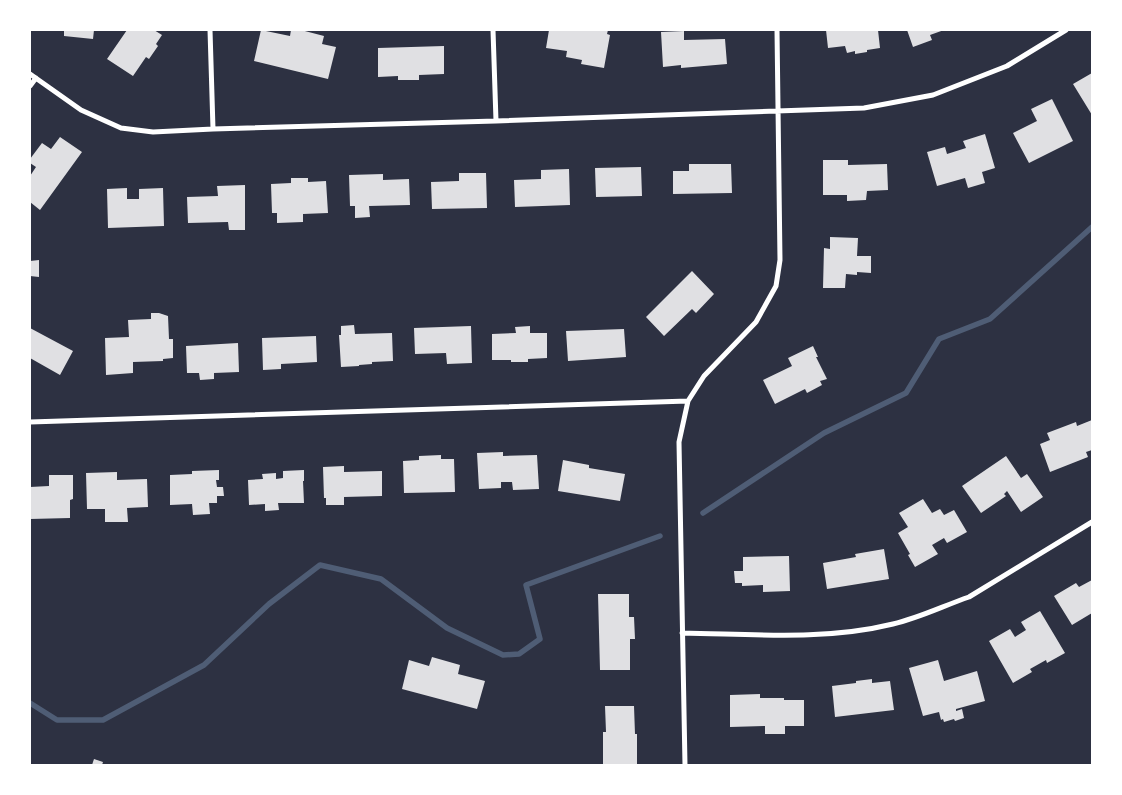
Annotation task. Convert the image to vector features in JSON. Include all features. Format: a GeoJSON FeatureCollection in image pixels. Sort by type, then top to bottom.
{"type":"FeatureCollection","features":[{"type":"Feature","properties":{"kind":"street"},"geometry":{"type":"LineString","coordinates":[[210,30],[213,129]]}},
{"type":"Feature","properties":{"kind":"street"},"geometry":{"type":"LineString","coordinates":[[493,30],[496,121]]}},
{"type":"Feature","properties":{"kind":"street"},"geometry":{"type":"LineString","coordinates":[[684,765],[679,442],[688,401],[704,376],[756,322],[776,286],[780,260],[777,30]]}},
{"type":"Feature","properties":{"kind":"street"},"geometry":{"type":"LineString","coordinates":[[30,74],[81,110],[121,128],[153,132],[864,108],[933,95],[1007,66],[1066,30]]}},
{"type":"Feature","properties":{"kind":"street"},"geometry":{"type":"LineString","coordinates":[[30,86],[36,78]]}},
{"type":"Feature","properties":{"kind":"street"},"geometry":{"type":"LineString","coordinates":[[30,422],[688,401]]}},
{"type":"Feature","properties":{"kind":"street"},"geometry":{"type":"LineString","coordinates":[[682,633],[832,634],[893,624],[968,597],[1092,522]]}},
{"type":"Feature","properties":{"kind":"building"},"geometry":{"type":"Polygon","coordinates":[[[64,30],[94,30],[93,39],[64,36],[64,30]]]}},
{"type":"Feature","properties":{"kind":"building"},"geometry":{"type":"Polygon","coordinates":[[[127,30],[154,30],[162,35],[156,44],[158,46],[149,59],[146,57],[133,76],[107,59],[127,30]]]}},
{"type":"Feature","properties":{"kind":"building"},"geometry":{"type":"Polygon","coordinates":[[[261,30],[290,36],[291,30],[301,30],[324,36],[322,44],[336,47],[328,79],[254,61],[261,30]]]}},
{"type":"Feature","properties":{"kind":"building"},"geometry":{"type":"Polygon","coordinates":[[[549,30],[608,30],[607,34],[610,35],[604,68],[581,64],[582,60],[566,57],[567,51],[546,48],[549,30]]]}},
{"type":"Feature","properties":{"kind":"building"},"geometry":{"type":"Polygon","coordinates":[[[826,30],[878,30],[880,48],[855,54],[855,51],[847,53],[845,46],[828,48],[826,30]]]}},
{"type":"Feature","properties":{"kind":"building"},"geometry":{"type":"Polygon","coordinates":[[[907,30],[944,30],[930,35],[932,40],[913,47],[907,30]]]}},
{"type":"Feature","properties":{"kind":"building"},"geometry":{"type":"Polygon","coordinates":[[[684,31],[684,40],[725,39],[727,64],[681,68],[681,65],[663,67],[661,32],[684,31]]]}},
{"type":"Feature","properties":{"kind":"building"},"geometry":{"type":"Polygon","coordinates":[[[444,46],[444,74],[419,75],[419,80],[398,80],[398,76],[378,77],[378,48],[444,46]]]}},
{"type":"Feature","properties":{"kind":"building"},"geometry":{"type":"Polygon","coordinates":[[[1092,73],[1092,115],[1073,84],[1092,73]]]}},
{"type":"Feature","properties":{"kind":"building"},"geometry":{"type":"Polygon","coordinates":[[[1052,99],[1073,141],[1029,163],[1013,133],[1037,121],[1031,109],[1052,99]]]}},
{"type":"Feature","properties":{"kind":"building"},"geometry":{"type":"Polygon","coordinates":[[[985,134],[995,168],[982,172],[985,183],[968,188],[965,178],[937,186],[927,152],[945,147],[947,154],[966,148],[963,141],[985,134]]]}},
{"type":"Feature","properties":{"kind":"building"},"geometry":{"type":"Polygon","coordinates":[[[60,137],[82,152],[40,210],[30,202],[30,176],[36,167],[30,163],[30,159],[42,143],[51,149],[60,137]]]}},
{"type":"Feature","properties":{"kind":"building"},"geometry":{"type":"Polygon","coordinates":[[[823,160],[848,160],[848,165],[887,164],[888,190],[867,191],[866,200],[847,201],[847,195],[823,195],[823,160]]]}},
{"type":"Feature","properties":{"kind":"building"},"geometry":{"type":"Polygon","coordinates":[[[689,164],[731,164],[732,193],[673,194],[673,171],[689,171],[689,164]]]}},
{"type":"Feature","properties":{"kind":"building"},"geometry":{"type":"Polygon","coordinates":[[[641,167],[642,196],[596,197],[595,168],[641,167]]]}},
{"type":"Feature","properties":{"kind":"building"},"geometry":{"type":"Polygon","coordinates":[[[569,169],[570,205],[515,207],[514,180],[541,179],[541,170],[569,169]]]}},
{"type":"Feature","properties":{"kind":"building"},"geometry":{"type":"Polygon","coordinates":[[[459,173],[486,173],[487,208],[432,209],[431,182],[459,181],[459,173]]]}},
{"type":"Feature","properties":{"kind":"building"},"geometry":{"type":"Polygon","coordinates":[[[383,174],[383,180],[409,179],[410,205],[369,206],[370,217],[355,218],[355,206],[350,206],[349,175],[383,174]]]}},
{"type":"Feature","properties":{"kind":"building"},"geometry":{"type":"Polygon","coordinates":[[[291,178],[308,178],[308,182],[326,181],[328,213],[303,214],[303,222],[277,223],[277,213],[272,213],[271,184],[291,183],[291,178]]]}},
{"type":"Feature","properties":{"kind":"building"},"geometry":{"type":"Polygon","coordinates":[[[245,185],[245,230],[229,230],[228,222],[188,223],[187,197],[218,196],[217,186],[245,185]]]}},
{"type":"Feature","properties":{"kind":"building"},"geometry":{"type":"Polygon","coordinates":[[[127,188],[127,199],[139,199],[139,189],[163,188],[164,226],[108,228],[107,189],[127,188]]]}},
{"type":"Feature","properties":{"kind":"building"},"geometry":{"type":"Polygon","coordinates":[[[830,237],[858,238],[857,256],[871,256],[871,273],[857,272],[857,275],[846,274],[845,288],[823,288],[824,248],[830,249],[830,237]]]}},
{"type":"Feature","properties":{"kind":"building"},"geometry":{"type":"Polygon","coordinates":[[[39,260],[39,277],[30,276],[30,261],[39,260]]]}},
{"type":"Feature","properties":{"kind":"building"},"geometry":{"type":"Polygon","coordinates":[[[692,271],[714,294],[696,313],[692,309],[664,336],[646,317],[692,271]]]}},
{"type":"Feature","properties":{"kind":"building"},"geometry":{"type":"Polygon","coordinates":[[[151,313],[168,316],[169,339],[173,339],[173,358],[163,359],[163,361],[133,362],[133,373],[106,375],[105,338],[129,337],[128,320],[151,319],[151,313]]]}},
{"type":"Feature","properties":{"kind":"building"},"geometry":{"type":"Polygon","coordinates":[[[354,325],[355,334],[392,333],[393,361],[341,367],[339,335],[341,335],[341,326],[354,325]]]}},
{"type":"Feature","properties":{"kind":"building"},"geometry":{"type":"Polygon","coordinates":[[[471,326],[472,363],[447,364],[446,353],[415,354],[414,328],[471,326]]]}},
{"type":"Feature","properties":{"kind":"building"},"geometry":{"type":"Polygon","coordinates":[[[530,326],[530,333],[547,333],[547,358],[528,359],[528,362],[492,360],[492,334],[516,333],[515,327],[530,326]]]}},
{"type":"Feature","properties":{"kind":"building"},"geometry":{"type":"Polygon","coordinates":[[[30,328],[73,351],[60,375],[30,358],[30,328]]]}},
{"type":"Feature","properties":{"kind":"building"},"geometry":{"type":"Polygon","coordinates":[[[624,329],[626,357],[568,361],[566,331],[624,329]]]}},
{"type":"Feature","properties":{"kind":"building"},"geometry":{"type":"Polygon","coordinates":[[[316,336],[317,362],[281,364],[281,369],[263,370],[262,338],[316,336]]]}},
{"type":"Feature","properties":{"kind":"building"},"geometry":{"type":"Polygon","coordinates":[[[238,343],[239,372],[214,373],[214,379],[200,380],[199,373],[187,373],[186,346],[238,343]]]}},
{"type":"Feature","properties":{"kind":"building"},"geometry":{"type":"Polygon","coordinates":[[[813,346],[818,357],[816,357],[827,379],[820,381],[822,385],[807,393],[805,389],[775,404],[763,380],[792,366],[788,358],[813,346]]]}},
{"type":"Feature","properties":{"kind":"building"},"geometry":{"type":"Polygon","coordinates":[[[1092,420],[1092,450],[1086,452],[1088,457],[1050,472],[1040,444],[1050,440],[1047,433],[1076,422],[1077,426],[1092,420]]]}},
{"type":"Feature","properties":{"kind":"building"},"geometry":{"type":"Polygon","coordinates":[[[503,452],[503,456],[537,455],[539,489],[513,490],[512,482],[501,482],[501,488],[479,489],[477,453],[503,452]]]}},
{"type":"Feature","properties":{"kind":"building"},"geometry":{"type":"Polygon","coordinates":[[[441,455],[441,459],[454,459],[455,492],[404,493],[403,461],[419,460],[419,456],[441,455]]]}},
{"type":"Feature","properties":{"kind":"building"},"geometry":{"type":"Polygon","coordinates":[[[1006,456],[1021,478],[1027,474],[1043,497],[1021,512],[1007,491],[1004,494],[1006,496],[981,513],[962,486],[1006,456]]]}},
{"type":"Feature","properties":{"kind":"building"},"geometry":{"type":"Polygon","coordinates":[[[563,460],[589,465],[589,468],[625,474],[620,501],[558,491],[563,460]]]}},
{"type":"Feature","properties":{"kind":"building"},"geometry":{"type":"Polygon","coordinates":[[[344,466],[344,472],[382,471],[382,496],[344,497],[344,505],[326,505],[323,467],[344,466]]]}},
{"type":"Feature","properties":{"kind":"building"},"geometry":{"type":"Polygon","coordinates":[[[219,470],[219,480],[216,480],[217,487],[223,487],[224,496],[217,496],[217,503],[209,503],[210,514],[193,515],[192,504],[170,505],[170,475],[192,474],[192,471],[219,470]]]}},
{"type":"Feature","properties":{"kind":"building"},"geometry":{"type":"Polygon","coordinates":[[[304,470],[304,503],[278,503],[279,510],[265,511],[265,504],[249,505],[248,480],[263,479],[262,474],[276,473],[276,479],[283,478],[283,471],[304,470]]]}},
{"type":"Feature","properties":{"kind":"building"},"geometry":{"type":"Polygon","coordinates":[[[117,472],[117,480],[147,479],[148,507],[127,508],[128,522],[105,522],[105,509],[87,509],[86,473],[117,472]]]}},
{"type":"Feature","properties":{"kind":"building"},"geometry":{"type":"Polygon","coordinates":[[[49,475],[73,475],[73,499],[70,500],[70,518],[30,519],[30,487],[49,486],[49,475]]]}},
{"type":"Feature","properties":{"kind":"building"},"geometry":{"type":"Polygon","coordinates":[[[923,499],[932,513],[940,509],[944,515],[954,510],[967,532],[947,543],[944,538],[932,545],[938,554],[915,567],[898,533],[908,527],[899,513],[923,499]]]}},
{"type":"Feature","properties":{"kind":"building"},"geometry":{"type":"Polygon","coordinates":[[[884,549],[889,579],[827,589],[823,563],[856,557],[855,554],[884,549]]]}},
{"type":"Feature","properties":{"kind":"building"},"geometry":{"type":"Polygon","coordinates":[[[789,556],[790,591],[763,592],[763,585],[742,586],[742,583],[735,583],[734,571],[743,571],[743,557],[789,556]]]}},
{"type":"Feature","properties":{"kind":"building"},"geometry":{"type":"Polygon","coordinates":[[[1092,580],[1092,613],[1072,625],[1054,596],[1076,583],[1079,587],[1092,580]]]}},
{"type":"Feature","properties":{"kind":"building"},"geometry":{"type":"Polygon","coordinates":[[[598,594],[629,594],[629,617],[634,617],[635,639],[630,639],[630,670],[600,670],[598,594]]]}},
{"type":"Feature","properties":{"kind":"building"},"geometry":{"type":"Polygon","coordinates":[[[1040,611],[1065,653],[1047,663],[1046,660],[1030,669],[1032,672],[1013,683],[989,641],[1010,629],[1015,637],[1026,630],[1021,622],[1040,611]]]}},
{"type":"Feature","properties":{"kind":"building"},"geometry":{"type":"Polygon","coordinates":[[[432,657],[460,665],[458,674],[485,681],[477,709],[402,689],[409,660],[429,666],[432,657]]]}},
{"type":"Feature","properties":{"kind":"building"},"geometry":{"type":"Polygon","coordinates":[[[938,660],[944,681],[977,671],[985,701],[956,709],[956,711],[962,709],[964,718],[944,722],[943,719],[941,720],[939,712],[923,716],[909,668],[938,660]]]}},
{"type":"Feature","properties":{"kind":"building"},"geometry":{"type":"Polygon","coordinates":[[[872,679],[872,683],[890,681],[894,710],[835,717],[832,686],[872,679]]]}},
{"type":"Feature","properties":{"kind":"building"},"geometry":{"type":"Polygon","coordinates":[[[760,694],[760,698],[804,700],[804,726],[785,726],[785,734],[765,734],[765,726],[730,727],[730,695],[760,694]]]}},
{"type":"Feature","properties":{"kind":"building"},"geometry":{"type":"Polygon","coordinates":[[[605,706],[634,706],[635,734],[637,734],[637,765],[603,765],[603,732],[606,732],[605,706]]]}},
{"type":"Feature","properties":{"kind":"building"},"geometry":{"type":"Polygon","coordinates":[[[94,759],[103,762],[102,765],[92,765],[94,759]]]}},
{"type":"Feature","properties":{"kind":"waterway"},"geometry":{"type":"LineString","coordinates":[[703,513],[824,433],[906,393],[939,339],[990,319],[1092,227]]}},
{"type":"Feature","properties":{"kind":"waterway"},"geometry":{"type":"LineString","coordinates":[[30,703],[57,720],[103,720],[204,665],[269,604],[320,565],[381,579],[447,628],[503,655],[519,654],[540,639],[526,585],[660,536]]}}]}
